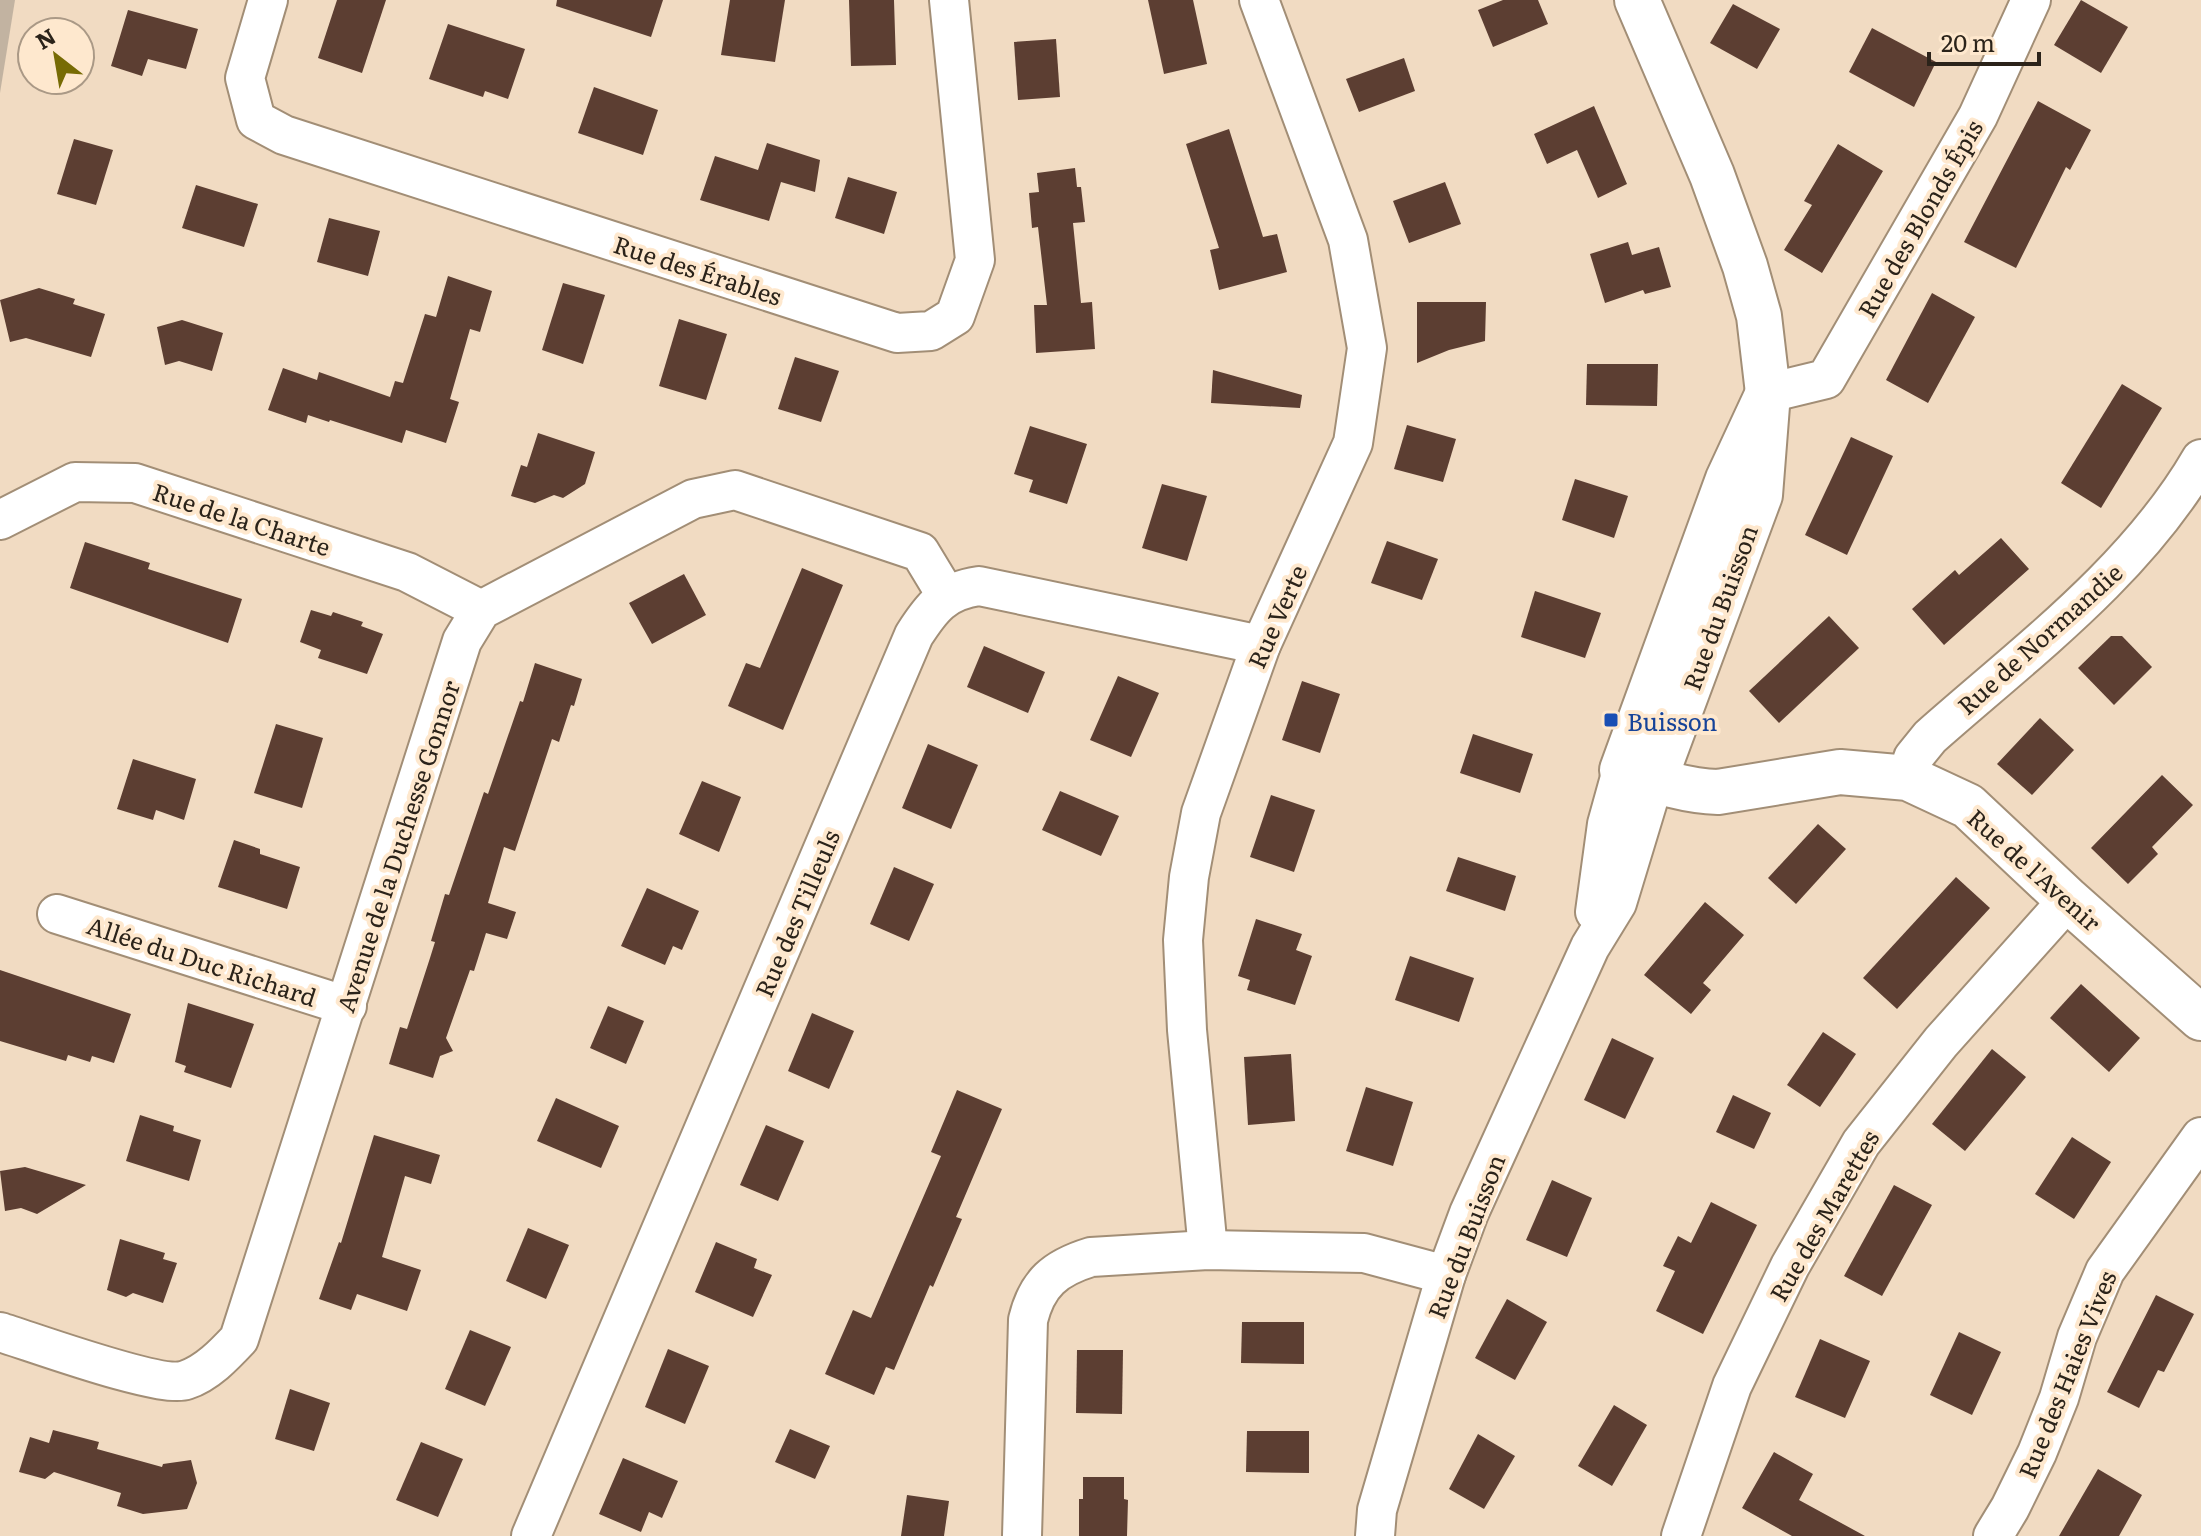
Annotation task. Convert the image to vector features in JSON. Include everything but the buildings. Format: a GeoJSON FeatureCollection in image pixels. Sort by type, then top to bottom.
{"type":"FeatureCollection","features":[{"type":"Feature","properties":{"kind":"street","name":"Rue des Érables"},"geometry":{"type":"LineString","coordinates":[[268,0],[245,78],[256,120],[284,135],[897,333],[931,331],[955,316],[975,260],[949,0]]}},
{"type":"Feature","properties":{"kind":"street","name":"Rue Verte"},"geometry":{"type":"LineString","coordinates":[[1208,1250],[1187,1030],[1183,940],[1189,877],[1201,813],[1261,645],[1353,443],[1367,348],[1348,240],[1259,0]]}},
{"type":"Feature","properties":{"kind":"street","name":"Rue du Buisson"},"geometry":{"type":"LineString","coordinates":[[1375,1536],[1377,1510],[1446,1275],[1469,1213],[1590,947],[1617,903],[1638,776],[1760,495],[1768,393],[1759,316],[1745,266],[1712,175],[1637,0]]}},
{"type":"Feature","properties":{"kind":"street","name":"Rue des Blonds Épis"},"geometry":{"type":"LineString","coordinates":[[1768,393],[1826,379],[1978,116],[2031,0]]}},
{"type":"Feature","properties":{"kind":"street","name":"Rue de Normandie"},"geometry":{"type":"LineString","coordinates":[[1908,778],[1913,758],[1930,737],[2111,576],[2182,492],[2201,459]]}},
{"type":"Feature","properties":{"kind":"street","name":"Rue de la Charte"},"geometry":{"type":"LineString","coordinates":[[0,520],[75,482],[135,483],[407,572],[481,610]]}},
{"type":"Feature","properties":{"kind":"street"},"geometry":{"type":"LineString","coordinates":[[481,610],[693,499],[735,490],[920,552],[946,595],[979,586],[1261,645]]}},
{"type":"Feature","properties":{"kind":"street","name":"Rue des Tilleuls"},"geometry":{"type":"LineString","coordinates":[[531,1536],[914,635],[946,595]]}},
{"type":"Feature","properties":{"kind":"street","name":"Avenue de la Duchesse Gonnor"},"geometry":{"type":"LineString","coordinates":[[0,1332],[152,1380],[184,1381],[219,1361],[239,1339],[462,641],[481,610]]}},
{"type":"Feature","properties":{"kind":"street","name":"Rue de l'Avenir"},"geometry":{"type":"LineString","coordinates":[[1638,776],[1702,792],[1840,772],[1908,778],[1968,806],[2201,1018]]}},
{"type":"Feature","properties":{"kind":"street","name":"Rue des Marettes"},"geometry":{"type":"LineString","coordinates":[[1681,1536],[1732,1386],[1790,1266],[1861,1143],[1941,1042],[2068,900]]}},
{"type":"Feature","properties":{"kind":"street","name":"Allée du Duc Richard"},"geometry":{"type":"LineString","coordinates":[[57,914],[347,1006]]}},
{"type":"Feature","properties":{"kind":"street","name":"Rue des Haies Vives"},"geometry":{"type":"LineString","coordinates":[[1993,1536],[2037,1453],[2059,1398],[2077,1337],[2105,1271],[2201,1137]]}},
{"type":"Feature","properties":{"kind":"street"},"geometry":{"type":"LineString","coordinates":[[1022,1536],[1028,1320],[1034,1297],[1052,1275],[1073,1262],[1091,1257],[1208,1250],[1364,1253],[1446,1275]]}},
{"type":"Feature","properties":{"kind":"shaded area"},"geometry":{"type":"Polygon","coordinates":[[[0,0],[15,0],[0,93],[0,0]]]}},
{"type":"Feature","properties":{"kind":"place","name":"Buisson"},"geometry":{"type":"Point","coordinates":[1611,720]}}]}
